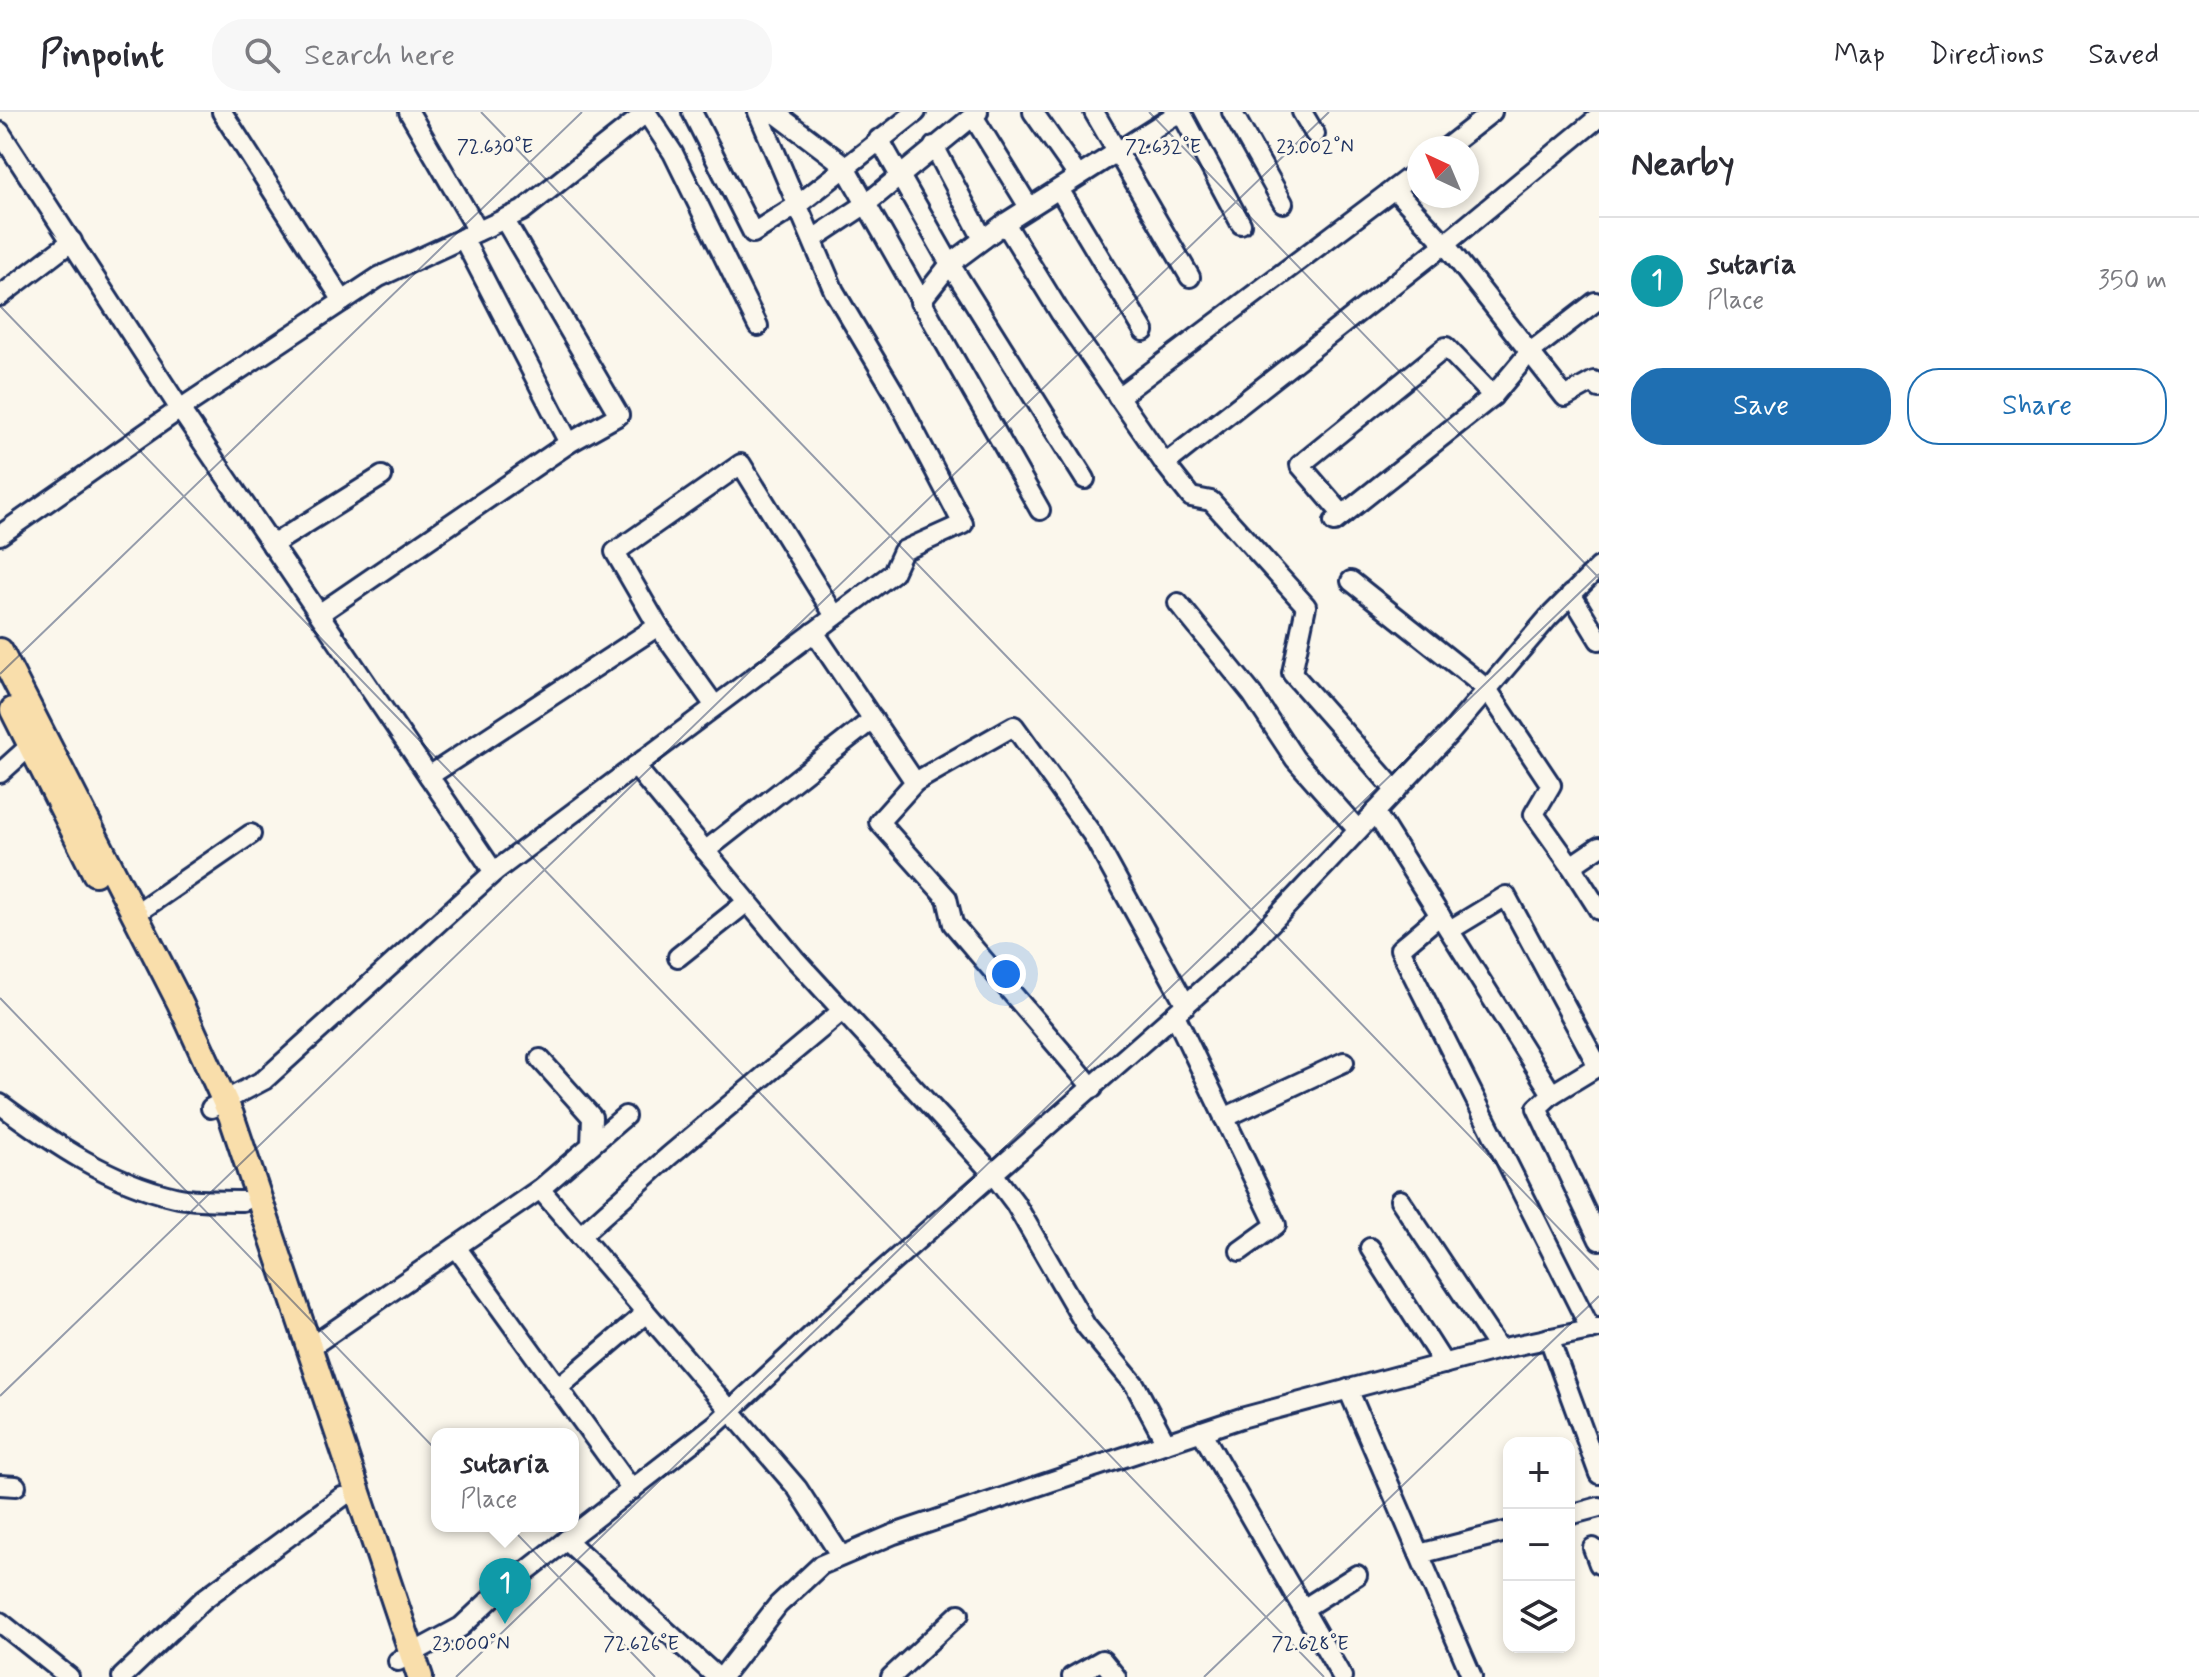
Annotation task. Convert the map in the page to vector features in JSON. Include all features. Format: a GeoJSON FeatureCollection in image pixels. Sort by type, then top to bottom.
{"type":"FeatureCollection","features":[{"type":"Feature","properties":{"kind":"main road"},"geometry":{"type":"LineString","coordinates":[[0,651],[135,914],[218,1105],[309,1348],[408,1668]]}},
{"type":"Feature","properties":{"kind":"main road"},"geometry":{"type":"LineString","coordinates":[[0,685],[218,1105]]}},
{"type":"Feature","properties":{"kind":"main road"},"geometry":{"type":"LineString","coordinates":[[251,1199],[342,1497],[408,1668]]}},
{"type":"Feature","properties":{"kind":"street"},"geometry":{"type":"LineString","coordinates":[[222,112],[343,301]]}},
{"type":"Feature","properties":{"kind":"street"},"geometry":{"type":"LineString","coordinates":[[409,112],[569,443]]}},
{"type":"Feature","properties":{"kind":"street"},"geometry":{"type":"LineString","coordinates":[[0,535],[180,409],[379,277],[522,211],[646,112],[673,153],[758,326]]}},
{"type":"Feature","properties":{"kind":"street"},"geometry":{"type":"LineString","coordinates":[[692,112],[753,233],[799,204],[906,114]]}},
{"type":"Feature","properties":{"kind":"street"},"geometry":{"type":"LineString","coordinates":[[218,1105],[264,1080],[494,872],[893,573],[903,551],[963,524],[894,392],[834,291],[758,112]]}},
{"type":"Feature","properties":{"kind":"street"},"geometry":{"type":"LineString","coordinates":[[774,112],[844,165],[1040,510]]}},
{"type":"Feature","properties":{"kind":"street"},"geometry":{"type":"LineString","coordinates":[[1033,112],[1078,176]]}},
{"type":"Feature","properties":{"kind":"street"},"geometry":{"type":"LineString","coordinates":[[1094,112],[1115,153],[1190,277]]}},
{"type":"Feature","properties":{"kind":"street"},"geometry":{"type":"LineString","coordinates":[[920,302],[950,264],[983,239],[1180,112],[1241,224]]}},
{"type":"Feature","properties":{"kind":"street"},"geometry":{"type":"LineString","coordinates":[[1232,112],[1283,203]]}},
{"type":"Feature","properties":{"kind":"street"},"geometry":{"type":"LineString","coordinates":[[1302,112],[1315,134]]}},
{"type":"Feature","properties":{"kind":"street"},"geometry":{"type":"LineString","coordinates":[[1461,136],[1492,112]]}},
{"type":"Feature","properties":{"kind":"street"},"geometry":{"type":"LineString","coordinates":[[813,239],[866,204],[976,114],[1029,207]]}},
{"type":"Feature","properties":{"kind":"street"},"geometry":{"type":"LineString","coordinates":[[1165,464],[1445,244],[1599,117]]}},
{"type":"Feature","properties":{"kind":"street"},"geometry":{"type":"LineString","coordinates":[[0,132],[180,409],[494,872]]}},
{"type":"Feature","properties":{"kind":"street"},"geometry":{"type":"LineString","coordinates":[[879,139],[950,264],[1085,479]]}},
{"type":"Feature","properties":{"kind":"street"},"geometry":{"type":"LineString","coordinates":[[934,146],[983,239]]}},
{"type":"Feature","properties":{"kind":"street"},"geometry":{"type":"LineString","coordinates":[[1118,397],[1407,179]]}},
{"type":"Feature","properties":{"kind":"street"},"geometry":{"type":"LineString","coordinates":[[1059,189],[1144,331]]}},
{"type":"Feature","properties":{"kind":"street"},"geometry":{"type":"LineString","coordinates":[[1394,189],[1445,244],[1565,397],[1597,382]]}},
{"type":"Feature","properties":{"kind":"street"},"geometry":{"type":"LineString","coordinates":[[319,614],[569,443],[619,415],[504,219]]}},
{"type":"Feature","properties":{"kind":"street"},"geometry":{"type":"LineString","coordinates":[[1005,223],[1061,314],[1165,464],[1191,497],[1211,501],[1306,606],[1292,673],[1396,791]]}},
{"type":"Feature","properties":{"kind":"street"},"geometry":{"type":"LineString","coordinates":[[0,296],[72,241]]}},
{"type":"Feature","properties":{"kind":"street"},"geometry":{"type":"LineString","coordinates":[[1493,396],[1446,347],[1300,465],[1338,519],[1493,396],[1529,353],[1595,302]]}},
{"type":"Feature","properties":{"kind":"street"},"geometry":{"type":"LineString","coordinates":[[715,706],[658,626],[615,552],[741,464],[835,616]]}},
{"type":"Feature","properties":{"kind":"street"},"geometry":{"type":"LineString","coordinates":[[272,545],[382,476]]}},
{"type":"Feature","properties":{"kind":"street"},"geometry":{"type":"LineString","coordinates":[[579,1530],[728,1412],[866,1285],[1232,964],[1396,791],[1571,594],[1599,567]]}},
{"type":"Feature","properties":{"kind":"street"},"geometry":{"type":"LineString","coordinates":[[1351,581],[1487,689],[1551,785],[1534,814],[1599,910]]}},
{"type":"Feature","properties":{"kind":"street"},"geometry":{"type":"LineString","coordinates":[[1571,594],[1599,640]]}},
{"type":"Feature","properties":{"kind":"street"},"geometry":{"type":"LineString","coordinates":[[1178,603],[1252,694],[1295,759],[1358,830]]}},
{"type":"Feature","properties":{"kind":"street"},"geometry":{"type":"LineString","coordinates":[[429,776],[658,626]]}},
{"type":"Feature","properties":{"kind":"street"},"geometry":{"type":"LineString","coordinates":[[814,632],[915,782]]}},
{"type":"Feature","properties":{"kind":"street"},"geometry":{"type":"LineString","coordinates":[[705,851],[873,719]]}},
{"type":"Feature","properties":{"kind":"street"},"geometry":{"type":"LineString","coordinates":[[1093,1088],[953,924],[947,898],[879,822],[915,782],[1014,726],[1092,834],[1181,1010],[1224,1118],[1276,1225],[1240,1251]]}},
{"type":"Feature","properties":{"kind":"street"},"geometry":{"type":"LineString","coordinates":[[0,773],[30,746]]}},
{"type":"Feature","properties":{"kind":"street"},"geometry":{"type":"LineString","coordinates":[[635,766],[842,1011],[994,1175],[1015,1203],[1086,1326],[1135,1385],[1166,1443]]}},
{"type":"Feature","properties":{"kind":"street"},"geometry":{"type":"LineString","coordinates":[[1375,812],[1552,1094]]}},
{"type":"Feature","properties":{"kind":"street"},"geometry":{"type":"LineString","coordinates":[[135,914],[251,834]]}},
{"type":"Feature","properties":{"kind":"street"},"geometry":{"type":"LineString","coordinates":[[1571,866],[1599,847]]}},
{"type":"Feature","properties":{"kind":"street"},"geometry":{"type":"LineString","coordinates":[[566,1540],[720,1677],[778,1605],[821,1565],[894,1534],[1201,1431],[1499,1349],[1595,1329],[1400,949],[1445,923],[1506,896],[1598,1066],[1552,1094],[1537,1108],[1599,1240]]}},
{"type":"Feature","properties":{"kind":"street"},"geometry":{"type":"LineString","coordinates":[[678,957],[747,902]]}},
{"type":"Feature","properties":{"kind":"street"},"geometry":{"type":"LineString","coordinates":[[580,1236],[669,1156],[842,1011]]}},
{"type":"Feature","properties":{"kind":"street"},"geometry":{"type":"LineString","coordinates":[[540,1059],[592,1117],[591,1145]]}},
{"type":"Feature","properties":{"kind":"street"},"geometry":{"type":"LineString","coordinates":[[1224,1118],[1344,1062]]}},
{"type":"Feature","properties":{"kind":"street"},"geometry":{"type":"LineString","coordinates":[[0,1104],[40,1134],[113,1178],[177,1198],[251,1199]]}},
{"type":"Feature","properties":{"kind":"street"},"geometry":{"type":"LineString","coordinates":[[309,1348],[540,1189],[625,1116]]}},
{"type":"Feature","properties":{"kind":"street"},"geometry":{"type":"LineString","coordinates":[[540,1189],[728,1412],[797,1488],[841,1556]]}},
{"type":"Feature","properties":{"kind":"street"},"geometry":{"type":"LineString","coordinates":[[1400,1200],[1499,1349]]}},
{"type":"Feature","properties":{"kind":"street"},"geometry":{"type":"LineString","coordinates":[[456,1247],[632,1490]]}},
{"type":"Feature","properties":{"kind":"street"},"geometry":{"type":"LineString","coordinates":[[1370,1248],[1444,1364]]}},
{"type":"Feature","properties":{"kind":"street"},"geometry":{"type":"LineString","coordinates":[[558,1388],[645,1314]]}},
{"type":"Feature","properties":{"kind":"street"},"geometry":{"type":"LineString","coordinates":[[1549,1338],[1599,1474]]}},
{"type":"Feature","properties":{"kind":"street"},"geometry":{"type":"LineString","coordinates":[[1348,1389],[1472,1677]]}},
{"type":"Feature","properties":{"kind":"street"},"geometry":{"type":"LineString","coordinates":[[1201,1431],[1342,1677]]}},
{"type":"Feature","properties":{"kind":"street"},"geometry":{"type":"LineString","coordinates":[[122,1677],[204,1599],[342,1497]]}},
{"type":"Feature","properties":{"kind":"street"},"geometry":{"type":"LineString","coordinates":[[1575,1513],[1599,1507]]}},
{"type":"Feature","properties":{"kind":"street"},"geometry":{"type":"LineString","coordinates":[[408,1668],[577,1532]]}},
{"type":"Feature","properties":{"kind":"street"},"geometry":{"type":"LineString","coordinates":[[1419,1554],[1503,1533]]}},
{"type":"Feature","properties":{"kind":"street"},"geometry":{"type":"LineString","coordinates":[[1303,1609],[1357,1575]]}},
{"type":"Feature","properties":{"kind":"street"},"geometry":{"type":"LineString","coordinates":[[891,1677],[959,1614]]}},
{"type":"Feature","properties":{"kind":"street"},"geometry":{"type":"LineString","coordinates":[[0,1622],[69,1677]]}},
{"type":"Feature","properties":{"kind":"street"},"geometry":{"type":"LineString","coordinates":[[1072,1677],[1102,1660],[1116,1677]]}},
{"type":"Feature","properties":{"kind":"place","name":"sutaria"},"geometry":{"type":"Point","coordinates":[505,1624]}}]}
